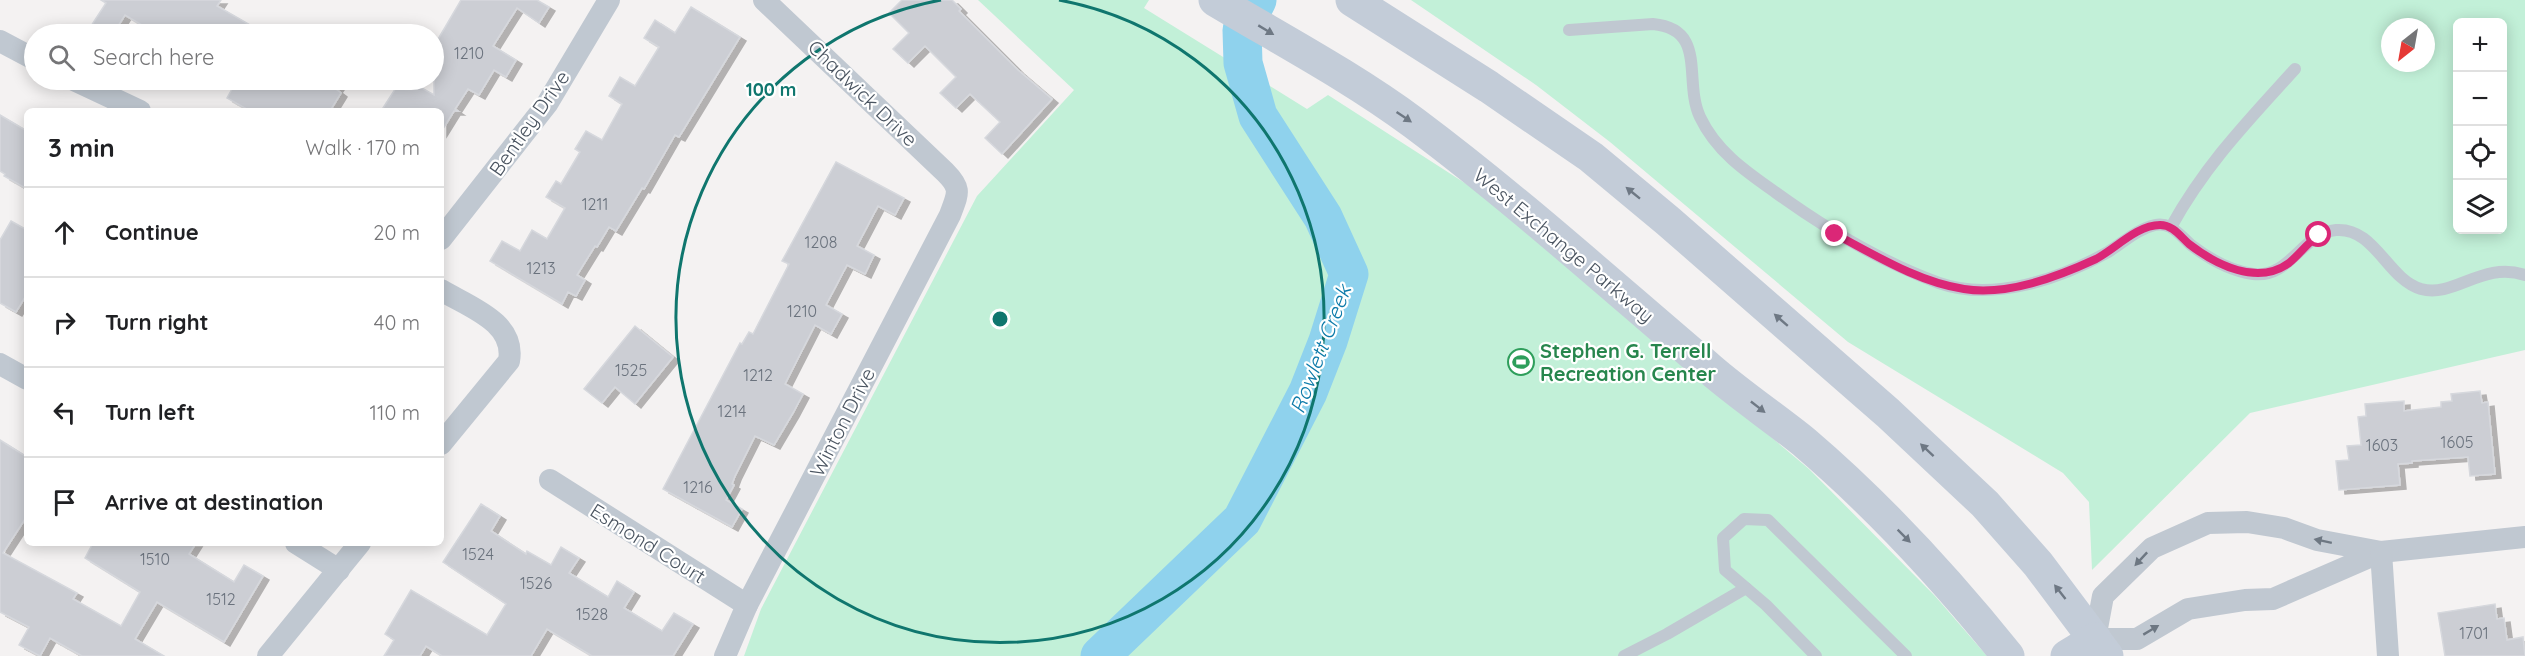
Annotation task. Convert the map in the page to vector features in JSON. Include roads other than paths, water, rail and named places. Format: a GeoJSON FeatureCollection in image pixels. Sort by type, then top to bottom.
{"type":"FeatureCollection","features":[{"type":"Feature","properties":{"kind":"main road","name":"West Exchange Parkway"},"geometry":{"type":"LineString","coordinates":[[1215,0],[1356,84],[1413,122],[1519,205],[1712,371],[1803,441],[1851,484],[1912,544],[2008,656]]}},
{"type":"Feature","properties":{"kind":"main road"},"geometry":{"type":"LineString","coordinates":[[1352,0],[1489,87],[1591,157],[1888,413],[1985,504],[2038,564],[2101,648],[2067,656]]}},
{"type":"Feature","properties":{"kind":"street","name":"Bentley Drive"},"geometry":{"type":"LineString","coordinates":[[444,235],[547,104],[609,0]]}},
{"type":"Feature","properties":{"kind":"street","name":"Chadwick Drive"},"geometry":{"type":"LineString","coordinates":[[764,0],[945,172],[958,189]]}},
{"type":"Feature","properties":{"kind":"street"},"geometry":{"type":"LineString","coordinates":[[0,41],[24,54]]}},
{"type":"Feature","properties":{"kind":"street"},"geometry":{"type":"LineString","coordinates":[[95,90],[134,108]]}},
{"type":"Feature","properties":{"kind":"street","name":"Winton Drive"},"geometry":{"type":"LineString","coordinates":[[726,656],[747,605],[950,215],[958,189]]}},
{"type":"Feature","properties":{"kind":"street"},"geometry":{"type":"LineString","coordinates":[[444,292],[496,324],[509,340],[509,361],[444,440]]}},
{"type":"Feature","properties":{"kind":"street"},"geometry":{"type":"LineString","coordinates":[[0,364],[24,377]]}},
{"type":"Feature","properties":{"kind":"street","name":"Esmond Court"},"geometry":{"type":"LineString","coordinates":[[550,480],[747,605]]}},
{"type":"Feature","properties":{"kind":"street"},"geometry":{"type":"LineString","coordinates":[[2381,552],[2273,599],[2245,600],[2188,609],[2137,639],[2101,648],[2103,596],[2152,548],[2208,523],[2247,522],[2284,528],[2317,540],[2381,552],[2525,537]]}},
{"type":"Feature","properties":{"kind":"street"},"geometry":{"type":"LineString","coordinates":[[301,546],[339,570]]}},
{"type":"Feature","properties":{"kind":"street"},"geometry":{"type":"LineString","coordinates":[[277,653],[358,546]]}},
{"type":"Feature","properties":{"kind":"street"},"geometry":{"type":"LineString","coordinates":[[2381,552],[2388,656]]}},
{"type":"Feature","properties":{"kind":"lane"},"geometry":{"type":"LineString","coordinates":[[1569,30],[1653,24],[1678,32],[1688,43],[1696,108],[1706,129],[1731,159],[1835,234],[1897,266],[1942,284],[1965,289],[1986,290],[2023,284],[2096,259],[2148,227],[2163,225],[2171,227],[2192,246],[2216,260],[2237,270],[2257,274],[2280,268],[2319,235],[2342,230],[2361,237],[2401,278],[2425,290],[2440,289],[2494,272],[2525,275]]}},
{"type":"Feature","properties":{"kind":"lane"},"geometry":{"type":"LineString","coordinates":[[2171,227],[2198,181],[2217,155],[2295,69]]}},
{"type":"Feature","properties":{"kind":"lane"},"geometry":{"type":"LineString","coordinates":[[1816,656],[1766,605],[1725,570],[1723,538],[1744,519],[1768,520],[1906,656]]}},
{"type":"Feature","properties":{"kind":"lane"},"geometry":{"type":"LineString","coordinates":[[1624,656],[1746,588]]}},
{"type":"Feature","properties":{"kind":"waterway","name":"Rowlett Creek"},"geometry":{"type":"LineString","coordinates":[[1100,656],[1242,520],[1308,392],[1328,341],[1349,274],[1323,217],[1258,116],[1243,63],[1242,30],[1257,0]]}},
{"type":"Feature","properties":{"kind":"place","name":"Stephen G. Terrell Recreation Center"},"geometry":{"type":"Point","coordinates":[1521,362]}}]}
